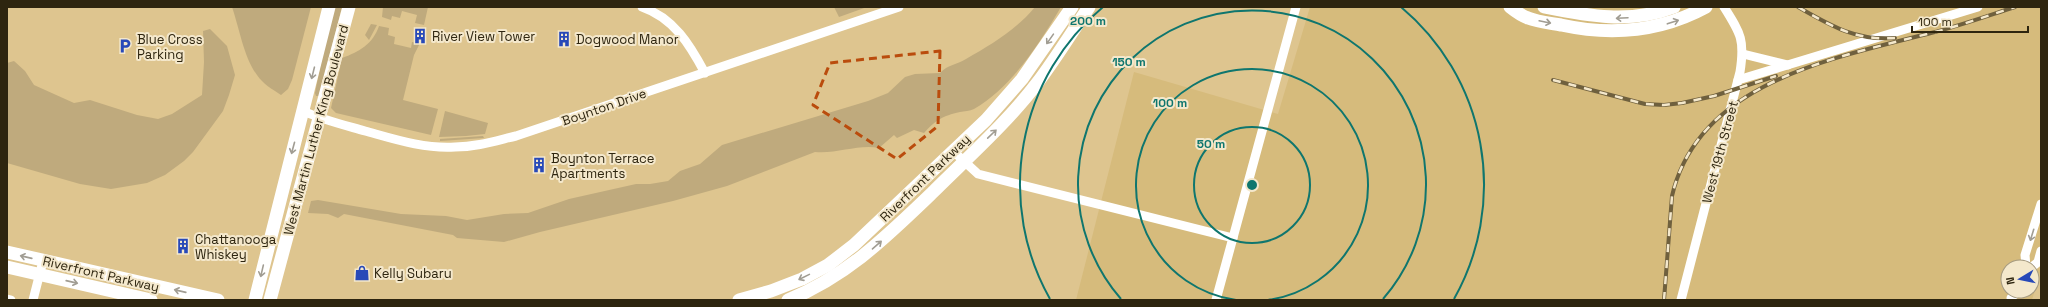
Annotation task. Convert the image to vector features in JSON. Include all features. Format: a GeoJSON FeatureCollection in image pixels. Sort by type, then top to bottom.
{"type":"FeatureCollection","features":[{"type":"Feature","properties":{"kind":"main road","name":"West Martin Luther King Boulevard"},"geometry":{"type":"LineString","coordinates":[[255,300],[329,7]]}},
{"type":"Feature","properties":{"kind":"main road","name":"West Martin Luther King Boulevard"},"geometry":{"type":"LineString","coordinates":[[270,300],[349,7]]}},
{"type":"Feature","properties":{"kind":"main road","name":"Riverfront Parkway"},"geometry":{"type":"LineString","coordinates":[[739,300],[785,286],[828,265],[854,245],[986,120],[1022,79],[1072,7]]}},
{"type":"Feature","properties":{"kind":"main road","name":"Riverfront Parkway"},"geometry":{"type":"LineString","coordinates":[[788,300],[833,278],[857,262],[880,243],[1005,120],[1038,83],[1089,7]]}},
{"type":"Feature","properties":{"kind":"main road"},"geometry":{"type":"LineString","coordinates":[[1510,7],[1528,18],[1587,30],[1616,32],[1658,26],[1684,18],[1706,7]]}},
{"type":"Feature","properties":{"kind":"main road"},"geometry":{"type":"LineString","coordinates":[[1544,7],[1589,16],[1615,18],[1642,16],[1674,7]]}},
{"type":"Feature","properties":{"kind":"main road","name":"Riverfront Parkway"},"geometry":{"type":"LineString","coordinates":[[7,252],[218,300]]}},
{"type":"Feature","properties":{"kind":"main road","name":"Riverfront Parkway"},"geometry":{"type":"LineString","coordinates":[[7,268],[120,297],[151,300]]}},
{"type":"Feature","properties":{"kind":"street"},"geometry":{"type":"LineString","coordinates":[[642,7],[662,16],[677,29],[692,48],[705,73]]}},
{"type":"Feature","properties":{"kind":"street","name":"Boynton Drive"},"geometry":{"type":"LineString","coordinates":[[303,111],[319,118],[405,142],[428,146],[454,147],[482,145],[516,136],[899,7]]}},
{"type":"Feature","properties":{"kind":"street"},"geometry":{"type":"LineString","coordinates":[[1216,300],[1296,7]]}},
{"type":"Feature","properties":{"kind":"street","name":"West 19th Street"},"geometry":{"type":"LineString","coordinates":[[1681,300],[1738,80],[1743,54],[1740,32],[1724,7]]}},
{"type":"Feature","properties":{"kind":"street"},"geometry":{"type":"LineString","coordinates":[[1738,80],[1978,7]]}},
{"type":"Feature","properties":{"kind":"street"},"geometry":{"type":"LineString","coordinates":[[1743,54],[1789,65]]}},
{"type":"Feature","properties":{"kind":"street"},"geometry":{"type":"LineString","coordinates":[[954,151],[978,174],[1233,238]]}},
{"type":"Feature","properties":{"kind":"street"},"geometry":{"type":"LineString","coordinates":[[2026,259],[2041,204]]}},
{"type":"Feature","properties":{"kind":"street"},"geometry":{"type":"LineString","coordinates":[[33,300],[43,261]]}},
{"type":"Feature","properties":{"kind":"street"},"geometry":{"type":"LineString","coordinates":[[120,297],[125,279]]}},
{"type":"Feature","properties":{"kind":"street"},"geometry":{"type":"LineString","coordinates":[[7,299],[11,300]]}},
{"type":"Feature","properties":{"kind":"highlighted area"},"geometry":{"type":"Polygon","coordinates":[[[940,51],[938,126],[897,159],[813,105],[830,63],[940,51]]]}},
{"type":"Feature","properties":{"kind":"shaded area"},"geometry":{"type":"Polygon","coordinates":[[[232,7],[311,7],[292,80],[288,89],[281,95],[262,81],[252,68],[245,51],[232,7]]]}},
{"type":"Feature","properties":{"kind":"shaded area"},"geometry":{"type":"Polygon","coordinates":[[[332,7],[342,7],[319,96],[316,96],[315,93],[332,7]]]}},
{"type":"Feature","properties":{"kind":"shaded area"},"geometry":{"type":"Polygon","coordinates":[[[383,7],[428,7],[424,25],[415,23],[417,15],[402,11],[400,18],[392,16],[391,20],[382,17],[383,7]]]}},
{"type":"Feature","properties":{"kind":"shaded area"},"geometry":{"type":"Polygon","coordinates":[[[834,7],[867,7],[839,17],[834,7]]]}},
{"type":"Feature","properties":{"kind":"shaded area"},"geometry":{"type":"Polygon","coordinates":[[[1035,7],[1061,7],[1044,35],[1024,63],[1001,89],[974,109],[944,117],[932,125],[924,133],[914,130],[897,138],[894,135],[879,148],[864,147],[831,152],[815,152],[727,186],[673,201],[540,232],[504,242],[457,238],[453,235],[344,214],[338,218],[328,214],[308,213],[311,201],[318,200],[401,214],[446,216],[467,220],[504,214],[528,213],[569,199],[636,184],[650,184],[668,181],[680,171],[700,164],[722,145],[868,101],[888,93],[905,77],[915,74],[940,73],[946,68],[975,54],[1003,36],[1028,15],[1035,7]]]}},
{"type":"Feature","properties":{"kind":"shaded area"},"geometry":{"type":"Polygon","coordinates":[[[1310,7],[2041,7],[2041,269],[2040,272],[2040,259],[2000,259],[2000,299],[2032,300],[1076,300],[1134,72],[1278,114],[1310,7]]]}},
{"type":"Feature","properties":{"kind":"shaded area"},"geometry":{"type":"Polygon","coordinates":[[[371,24],[377,25],[369,40],[365,35],[371,24]]]}},
{"type":"Feature","properties":{"kind":"shaded area"},"geometry":{"type":"Polygon","coordinates":[[[379,26],[389,28],[388,35],[395,37],[394,44],[411,48],[412,42],[420,43],[414,55],[403,100],[438,109],[431,135],[336,113],[331,108],[342,58],[360,50],[365,46],[373,38],[379,26]]]}},
{"type":"Feature","properties":{"kind":"shaded area"},"geometry":{"type":"Polygon","coordinates":[[[210,29],[227,46],[235,75],[229,95],[223,111],[193,152],[184,161],[165,175],[147,183],[111,189],[80,184],[7,163],[7,63],[14,61],[25,71],[34,85],[74,103],[90,100],[137,115],[158,119],[172,114],[202,95],[204,62],[203,31],[210,29]]]}},
{"type":"Feature","properties":{"kind":"shaded area"},"geometry":{"type":"Polygon","coordinates":[[[445,111],[488,123],[485,134],[439,137],[445,111]]]}},
{"type":"Feature","properties":{"kind":"shaded area"},"geometry":{"type":"Polygon","coordinates":[[[483,136],[484,138],[440,141],[440,139],[483,136]]]}},
{"type":"Feature","properties":{"kind":"railway"},"geometry":{"type":"LineString","coordinates":[[1798,7],[1833,26],[1856,35],[1895,38]]}},
{"type":"Feature","properties":{"kind":"railway"},"geometry":{"type":"LineString","coordinates":[[1664,300],[1672,196],[1687,157],[1710,126],[1740,101],[1775,81],[1813,66],[1853,53],[1952,27],[2015,7]]}},
{"type":"Feature","properties":{"kind":"railway"},"geometry":{"type":"LineString","coordinates":[[1553,80],[1645,104],[1664,105],[1682,103],[1714,96],[1776,76]]}},
{"type":"Feature","properties":{"kind":"place","name":"River View Tower"},"geometry":{"type":"Point","coordinates":[420,36]}},
{"type":"Feature","properties":{"kind":"place","name":"Dogwood Manor"},"geometry":{"type":"Point","coordinates":[564,39]}},
{"type":"Feature","properties":{"kind":"place","name":"Blue Cross Parking"},"geometry":{"type":"Point","coordinates":[125,46]}},
{"type":"Feature","properties":{"kind":"place","name":"Boynton Terrace Apartments"},"geometry":{"type":"Point","coordinates":[539,165]}},
{"type":"Feature","properties":{"kind":"place","name":"Chattanooga Whiskey"},"geometry":{"type":"Point","coordinates":[183,246]}},
{"type":"Feature","properties":{"kind":"place","name":"Kelly Subaru"},"geometry":{"type":"Point","coordinates":[362,273]}}]}
